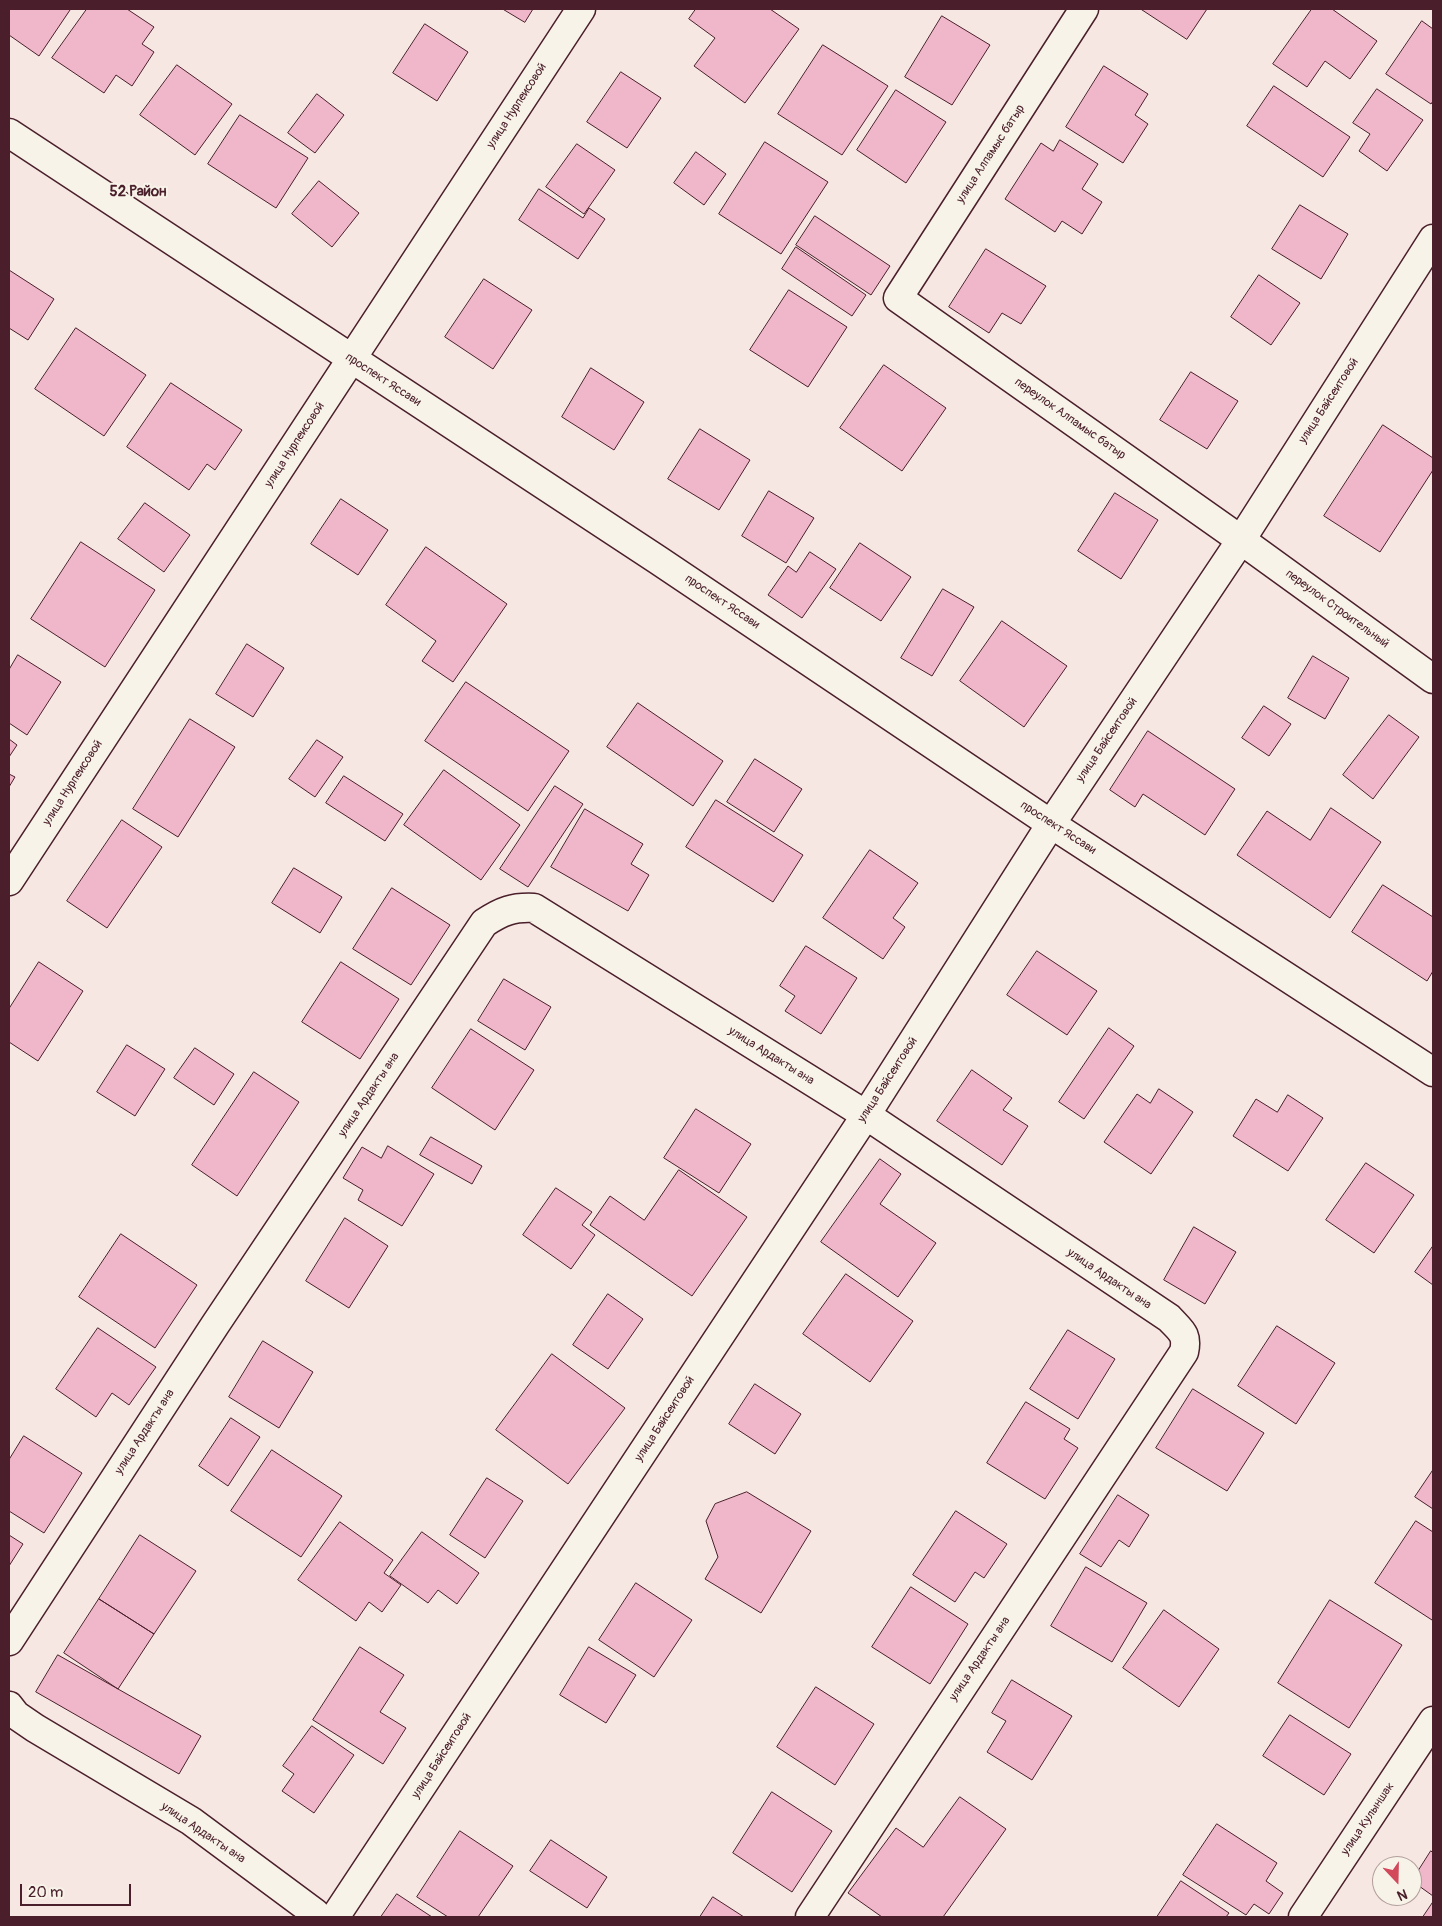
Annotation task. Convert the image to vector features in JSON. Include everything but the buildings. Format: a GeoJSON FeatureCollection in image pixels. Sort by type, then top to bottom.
{"type":"FeatureCollection","features":[{"type":"Feature","properties":{"kind":"street","name":"улица Нурпеисовой"},"geometry":{"type":"LineString","coordinates":[[9,881],[581,9]]}},
{"type":"Feature","properties":{"kind":"street","name":"улица Алпамыс батыр"},"geometry":{"type":"LineString","coordinates":[[898,298],[1084,9]]}},
{"type":"Feature","properties":{"kind":"street","name":"проспект Яссави"},"geometry":{"type":"LineString","coordinates":[[9,133],[658,560],[1051,824],[1433,1072]]}},
{"type":"Feature","properties":{"kind":"street","name":"улица Байсеитовой"},"geometry":{"type":"LineString","coordinates":[[335,1917],[866,1115],[1051,824],[1241,540],[1433,239]]}},
{"type":"Feature","properties":{"kind":"street","name":"переулок Алпамыс батыр"},"geometry":{"type":"LineString","coordinates":[[898,298],[1241,540]]}},
{"type":"Feature","properties":{"kind":"street","name":"переулок Строительный"},"geometry":{"type":"LineString","coordinates":[[1241,540],[1433,679]]}},
{"type":"Feature","properties":{"kind":"street","name":"улица Ардакты ана"},"geometry":{"type":"LineString","coordinates":[[9,1641],[226,1309],[484,923],[500,912],[521,908],[534,908],[866,1115],[1168,1318],[1184,1333],[1186,1342],[1184,1352],[810,1917]]}},
{"type":"Feature","properties":{"kind":"street","name":"улица Ардакты ана"},"geometry":{"type":"LineString","coordinates":[[9,1706],[16,1715],[35,1728],[191,1821],[318,1917]]}},
{"type":"Feature","properties":{"kind":"street","name":"улица Кулыншак"},"geometry":{"type":"LineString","coordinates":[[1303,1917],[1433,1721]]}},
{"type":"Feature","properties":{"kind":"district","name":"52 Район"},"geometry":{"type":"Point","coordinates":[138,192]}}]}
